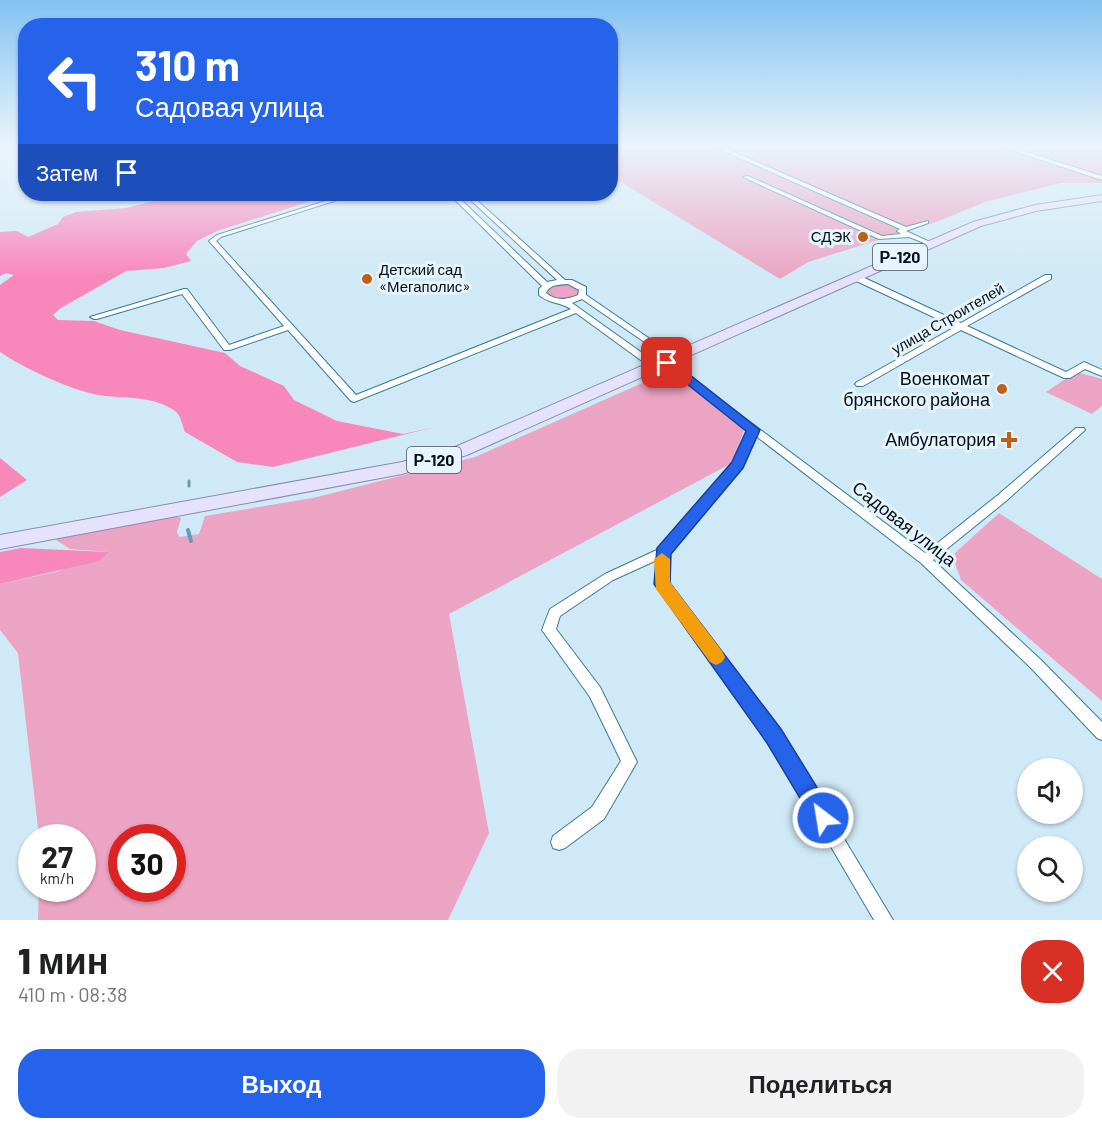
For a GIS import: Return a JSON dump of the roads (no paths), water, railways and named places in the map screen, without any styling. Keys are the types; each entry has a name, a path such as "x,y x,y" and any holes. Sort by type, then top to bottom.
{"main road":[{"name":"Р-120","path":"0,542 437,459 493,438 666,363 929,243 998,216 1060,203 1102,198"}],"street":[{"path":"777,191 881,238 908,232 926,222"},
{"path":"816,191 929,243"},
{"path":"331,201 219,236 212,241 354,399 577,310"},
{"path":"459,201 546,285"},
{"path":"475,201 562,281 580,286 584,292 582,296"},
{"path":"855,277 1067,376 1084,365 1102,373"},
{"name":"улица Строителей","path":"860,384 1048,277"},
{"path":"562,281 546,285 542,293 545,297 566,302 666,363"},
{"path":"94,317 184,291 227,348 289,327"},
{"path":"566,302 582,296"},
{"path":"582,296 666,363"},
{"name":"Садовая улица","path":"666,363 925,560 1036,664 1102,734"},
{"path":"559,842 598,813 629,762 596,693 549,630 555,613 609,577 663,552 738,464 753,430"},
{"path":"925,560 1002,498 1080,430"},
{"path":"663,552 662,584 774,736 884,920"}],"waterway":[{"path":"189,481 189,486"},
{"path":"188,530 191,541"}],"place":[{"name":"СДЭК","path":"863,237"},
{"name":"Детский сад «Мегаполис»","path":"367,279"},
{"name":"Военкомат брянского района","path":"1002,389"},
{"name":"Амбулатория","path":"1009,440"}]}
